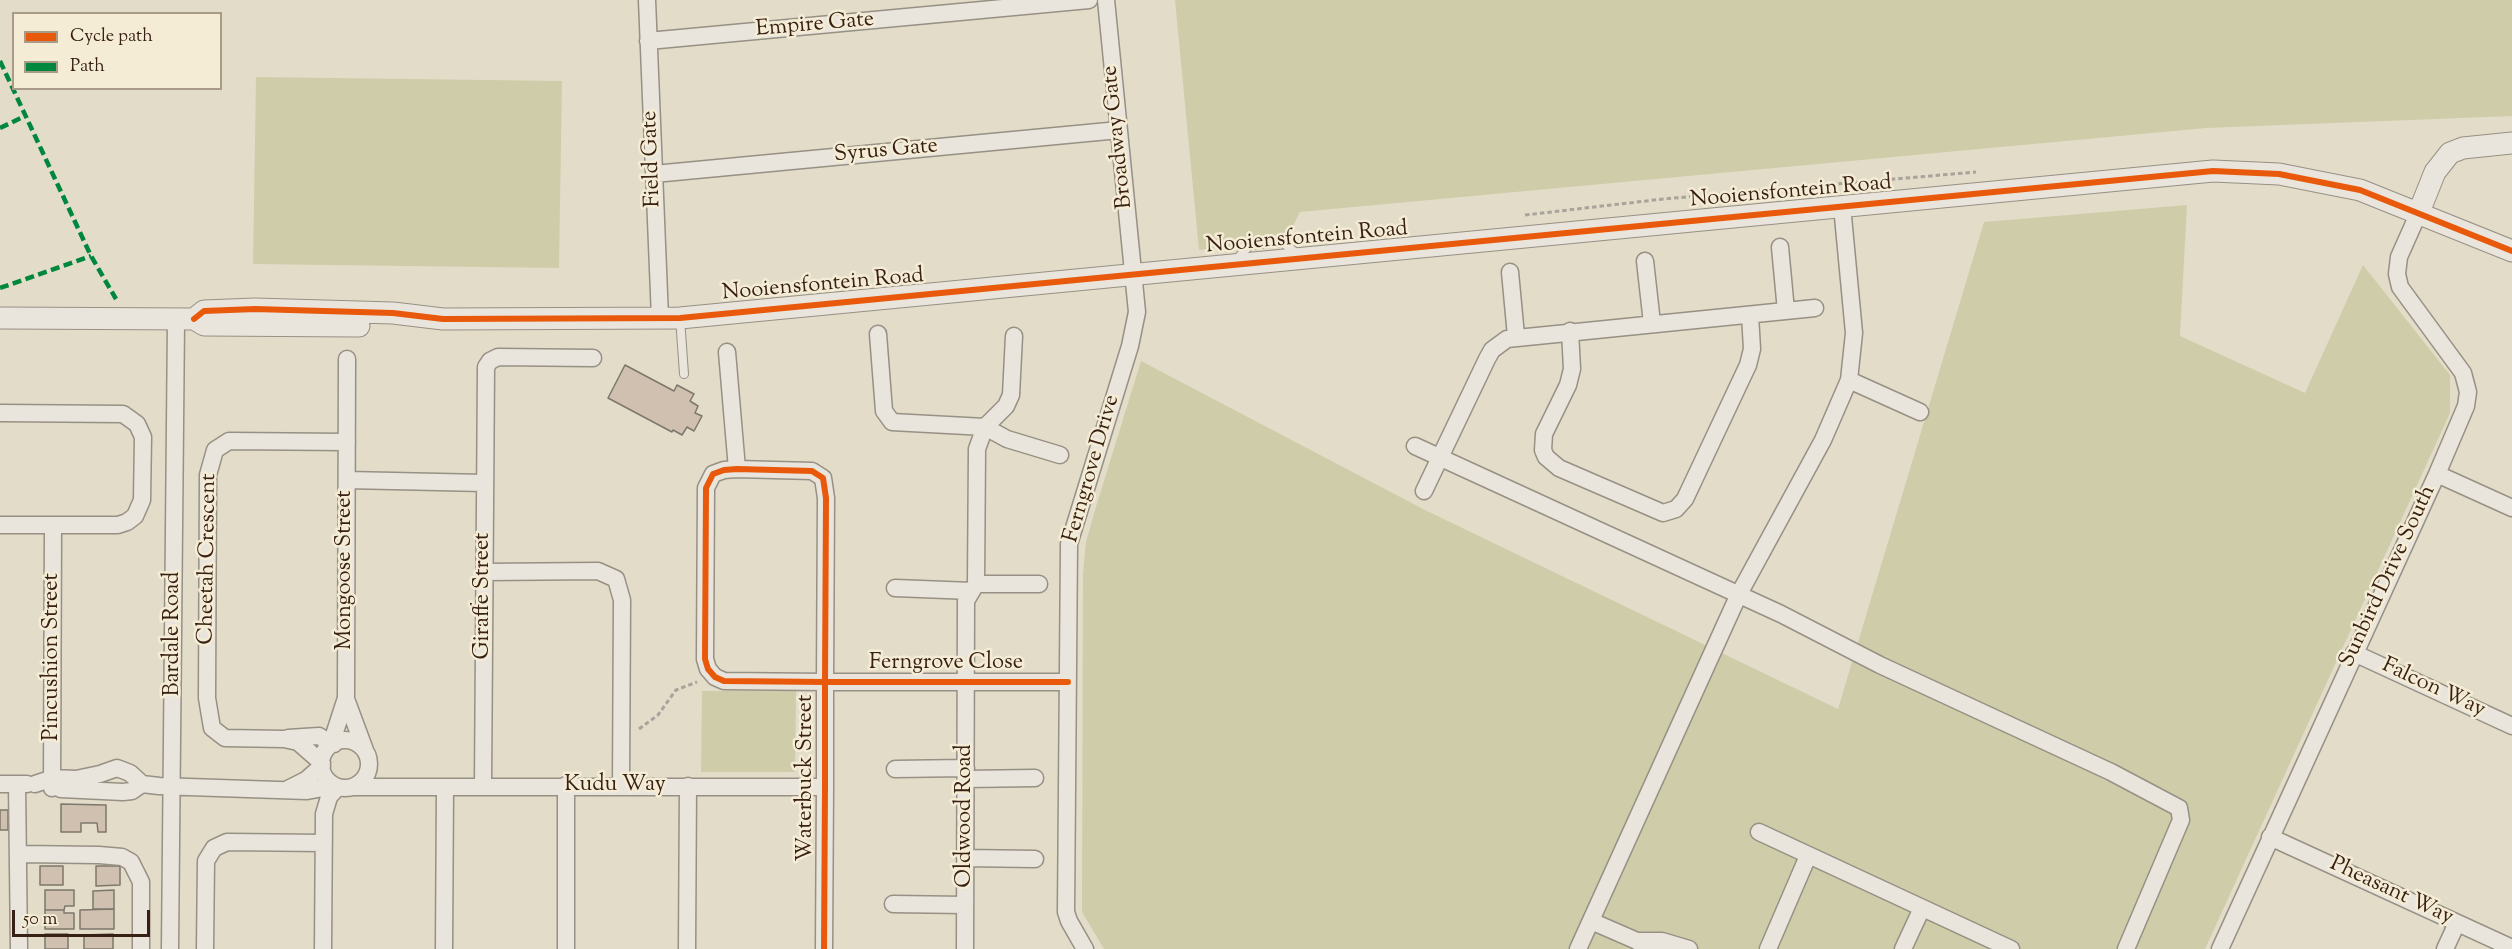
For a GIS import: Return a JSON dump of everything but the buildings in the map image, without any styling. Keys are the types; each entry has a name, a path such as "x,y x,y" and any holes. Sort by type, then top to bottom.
{"street":[{"name":"Field Gate","path":"647,0 654,174 670,318"},
{"name":"Empire Gate","path":"648,41 1089,0"},
{"name":"Broadway Gate","path":"1106,0 1134,274"},
{"name":"Syrus Gate","path":"654,174 1119,130"},
{"path":"2419,212 2435,172 2450,153 2463,148 2512,143"},
{"name":"Nooiensfontein Road","path":"0,318 185,319 204,311 255,309 393,313 443,319 670,318 1842,206 2236,171 2279,174 2360,190 2512,251"},
{"path":"1578,949 1739,594 1823,440 1849,380 1854,333 1842,206"},
{"name":"Sunbird Drive South","path":"2220,949 2463,415 2468,392 2457,364 2414,310 2400,287 2397,274 2399,257 2419,212"},
{"path":"1780,247 1786,311"},
{"path":"1645,261 1652,324"},
{"path":"1510,272 1516,336"},
{"name":"Ferngrove Drive","path":"1085,949 1066,912 1070,538 1132,337 1137,312 1134,274"},
{"path":"1424,491 1492,350 1507,339 1516,336 1815,308"},
{"path":"1570,331 1572,369 1568,385 1544,434 1543,450 1546,457 1554,465 1663,513 1676,509 1685,499 1748,365 1752,349 1750,315"},
{"name":"Bardale Road","path":"170,949 185,319"},
{"path":"878,333 884,411 889,420 896,424 985,427 1007,439 1060,455"},
{"path":"985,427 1006,406 1011,395 1014,336"},
{"path":"711,674 705,658 706,488 713,474 737,469 727,352"},
{"name":"Giraffe Street","path":"483,785 485,370 493,358 593,358"},
{"name":"Mongoose Street","path":"333,744 334,733 346,698 347,359"},
{"path":"1849,380 1920,412"},
{"path":"0,412 114,413 131,418 142,436 142,500 135,516 118,525 0,525"},
{"name":"Oldwood Road","path":"965,949 966,601 974,587 977,449 985,427"},
{"name":"Cheetah Crescent","path":"322,764 302,744 284,739 225,738 216,733 209,719 207,687 210,464 215,450 229,441 347,442"},
{"path":"1415,446 1739,594 1880,665 2111,772 2179,808 2181,820 2126,949"},
{"name":"Waterbuck Street","path":"737,469 812,471 823,478 826,498 824,949"},
{"path":"2437,474 2512,508"},
{"path":"346,480 484,483"},
{"name":"Pincushion Street","path":"52,783 53,526"},
{"path":"484,572 598,571 616,579 622,600 621,786"},
{"path":"895,588 1039,584"},
{"name":"Falcon Way","path":"2354,653 2512,726"},
{"name":"Ferngrove Close","path":"711,674 724,681 1068,682"},
{"name":"Mongoose Street","path":"346,698 368,759"},
{"name":"Cheetah Crescent","path":"284,739 300,735 319,736 333,744"},
{"path":"288,789 306,780 322,764 327,750 333,744 343,741 354,742 368,759 366,776 342,787 328,797 325,810 323,949"},
{"name":"Kudu Way","path":"368,759 386,778 406,785"},
{"path":"322,764 324,776 342,787"},
{"path":"19,949 20,854 8,784 103,782 132,791 142,784 122,768 111,768 103,782"},
{"path":"895,769 1035,778"},
{"name":"Kudu Way","path":"142,784 307,791 342,787 406,785 825,787"},
{"path":"444,949 445,786"},
{"path":"566,786 566,949"},
{"path":"687,949 688,786"},
{"path":"307,791 316,796 325,810"},
{"path":"1759,832 2011,949"},
{"name":"Pheasant Way","path":"2270,837 2512,948"},
{"path":"205,949 206,861 214,848 227,842 324,843"},
{"path":"20,854 105,855 122,857 131,862 141,882 141,949"},
{"path":"1768,949 1808,856"},
{"path":"965,858 1035,859"},
{"path":"893,904 965,905"},
{"path":"1903,949 1922,908"},
{"path":"1591,921 1642,945 1662,941 1689,949"},
{"path":"2445,949 2457,922"}],"lane":[{"path":"670,318 684,374"}],"path":[{"path":"621,735 631,733 652,721 676,690 711,674"}],"shaded area":[{"path":"1175,0 2512,0 2512,116 2206,128 1300,212 1289,234 1243,239 1230,247 1199,250"},
{"path":"256,77 562,81 559,268 253,264"},
{"path":"2187,205 2180,336 2305,393 2363,265 2450,375 2450,413 2205,949 1104,949 1082,912 1083,573 1086,542 1141,361 1425,510 1838,709 1984,222"},
{"path":"702,691 796,691 795,772 701,772"}],"marked path":[{"path":"0,61 12,87"},
{"path":"14,90 91,256 116,299"},
{"path":"0,128 25,116"},
{"path":"0,288 91,256"}],"cycle path":[{"path":"194,319 204,311 255,309 393,313 443,319 680,318 2213,171 2279,174 2360,190 2512,251"},
{"path":"824,949 825,787 825,682 826,498 823,478 812,471 737,469 713,474 706,488 705,659 708,669 715,677 724,681 825,682 1068,682"}]}
